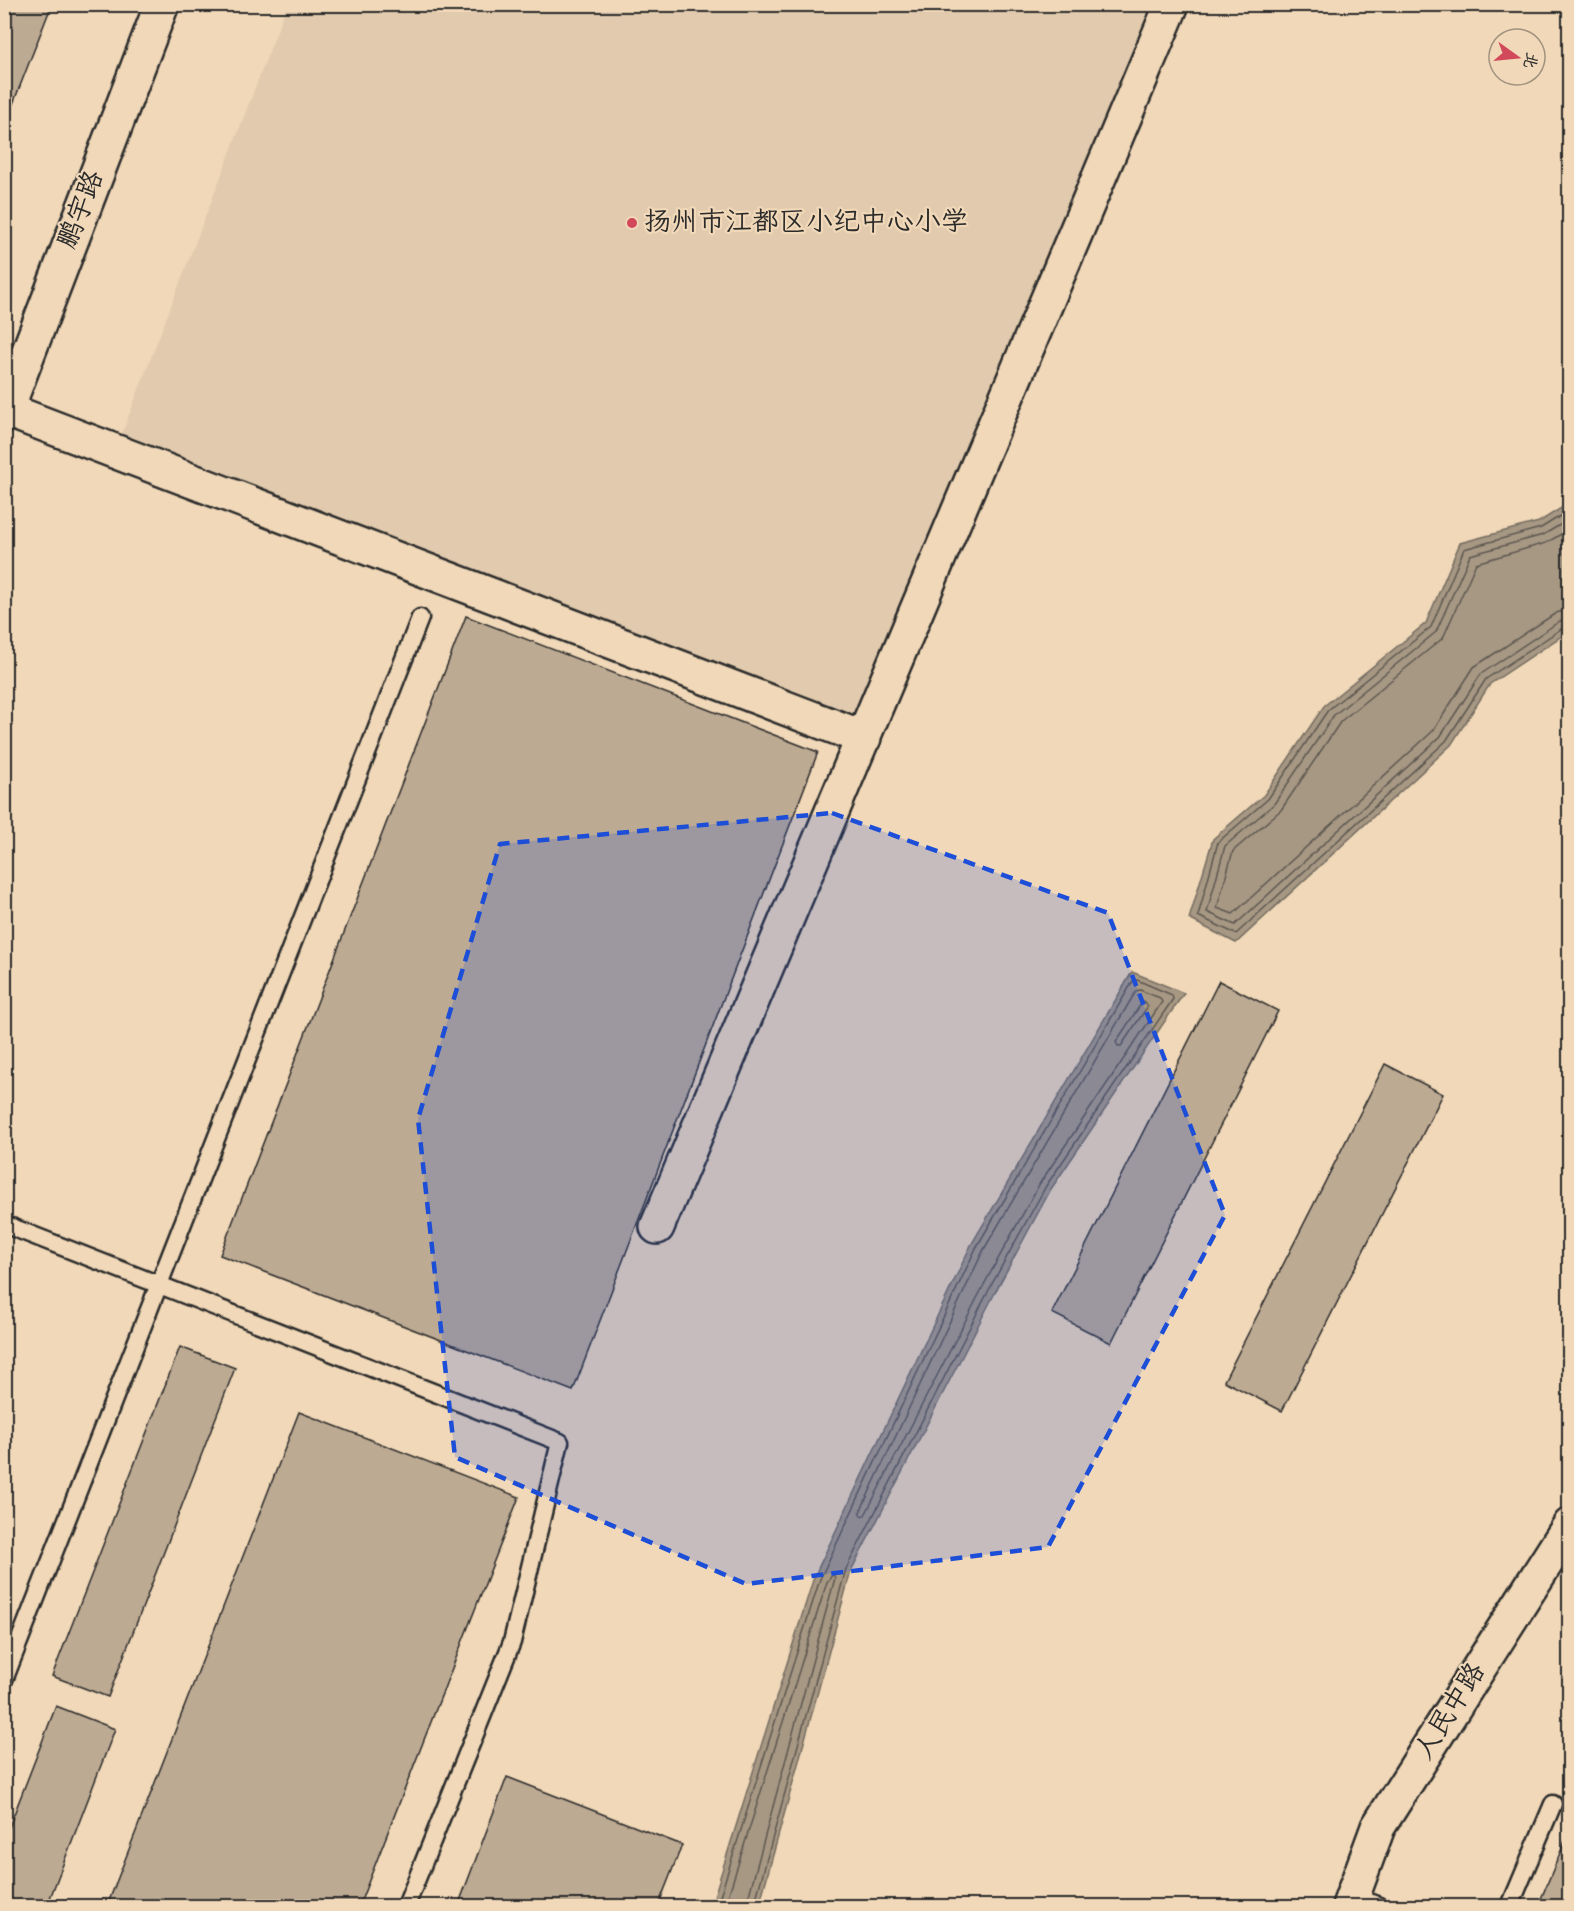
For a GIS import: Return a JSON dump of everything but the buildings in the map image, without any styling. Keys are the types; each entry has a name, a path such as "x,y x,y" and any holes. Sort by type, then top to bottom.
{"street":[{"name":"鹏宇路","path":"6,413 162,4"},
{"path":"657,1227 1172,4"},
{"path":"6,413 864,738"},
{"name":"人民中路","path":"1360,1903 1378,1827 1569,1525"}],"lane":[{"path":"4,1680 420,618"},
{"path":"4,1224 560,1442 512,1642 406,1906"},
{"path":"1510,1906 1553,1804"}],"highlighted area":[{"path":"832,813 1108,913 1225,1215 1048,1547 746,1584 455,1457 418,1119 500,844"}],"shaded area":[{"name":"扬州市江都区小纪中心小学","path":"287,5 1152,5 855,718 119,441"}],"water":[{"path":"1569,503 1569,631 1490,684 1451,745 1236,943 1189,919 1213,839 1264,795 1324,706 1426,623 1460,543 1539,522"},
{"path":"1132,972 1184,993 1051,1189 851,1571 759,1906 711,1906 814,1577 971,1245"}],"place":[{"name":"扬州市江都区小纪中心小学","path":"632,223"}]}
